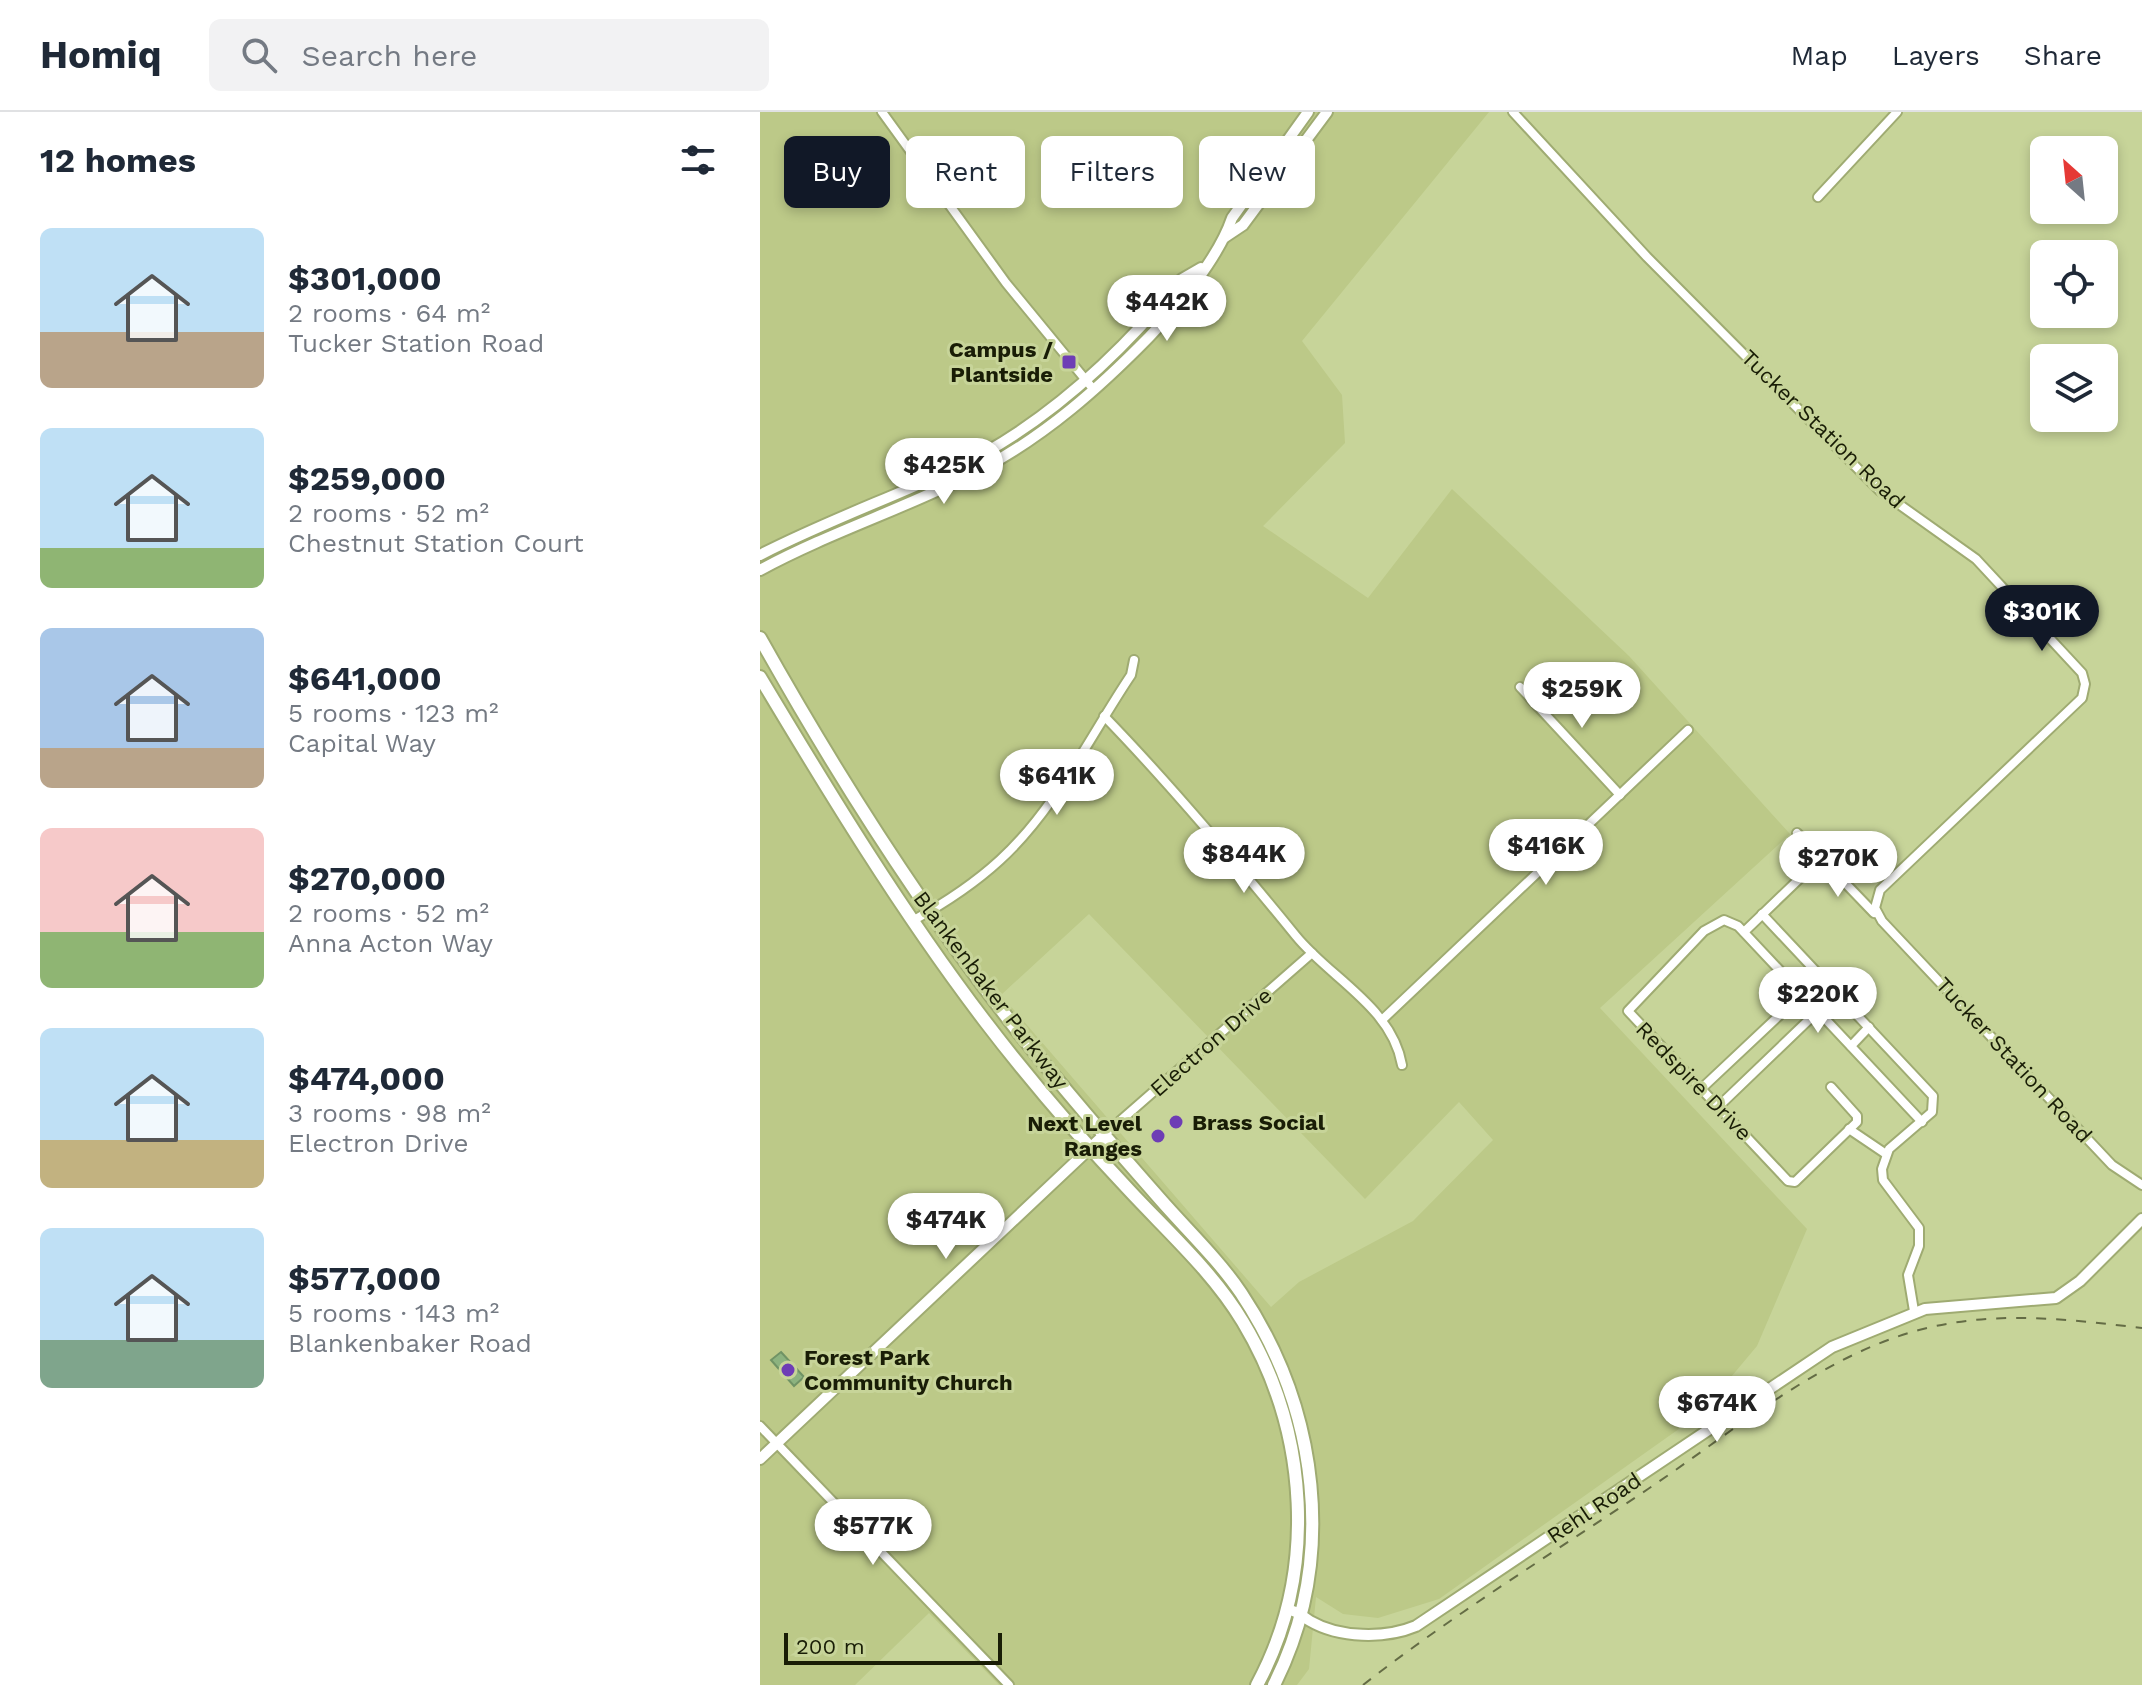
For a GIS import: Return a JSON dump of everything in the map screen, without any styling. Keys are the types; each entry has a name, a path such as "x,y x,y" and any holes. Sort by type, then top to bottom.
{"main road":[{"name":"Blankenbaker Parkway","path":"760,638 871,824 930,911 1012,1023 1104,1135 1238,1289 1275,1351 1294,1398 1310,1472 1313,1540 1301,1614 1274,1685"},
{"name":"Blankenbaker Parkway","path":"760,677 834,801 984,1020 1090,1149 1215,1283 1244,1323 1257,1348 1284,1417 1296,1479 1299,1542 1287,1609 1270,1661 1257,1685"}],"street":[{"path":"1291,136 1308,112"},
{"path":"1309,136 1327,112"},
{"name":"Tucker Station Road","path":"1513,112 1641,250 1871,482 1896,504 1964,548 2082,673 2085,684 2082,698 1880,890 1874,902 1879,918 2112,1165 2142,1185"},
{"path":"1818,197 1897,112"},
{"path":"886,113 1006,283 1094,390"},
{"path":"760,570 817,539 954,482 1025,444 1094,390 1174,310 1192,289 1202,267 1225,237 1239,208"},
{"path":"1225,237 1243,225 1255,208"},
{"path":"760,555 823,522 978,455 1041,415 1085,380 1182,279 1202,267"},
{"path":"887,496 892,509"},
{"path":"914,920 997,863 1019,839 1050,799 1131,675 1134,660"},
{"path":"1520,687 1620,795"},
{"path":"1104,716 1181,796 1312,953 1382,1020 1395,1042 1402,1065"},
{"path":"1382,1020 1688,730"},
{"path":"1797,833 1879,918"},
{"path":"1821,858 1744,932 1922,1122"},
{"path":"1762,914 1933,1096 1932,1112 1886,1154 1883,1180 1919,1228 1919,1246 1908,1275 1914,1311"},
{"name":"Redspire Drive","path":"1744,932 1724,920 1715,923 1628,1011 1788,1181 1795,1182 1849,1129"},
{"name":"Electron Drive","path":"760,1459 1104,1135 1312,953"},
{"path":"1701,1089 1802,994"},
{"path":"1719,1106 1818,1011"},
{"path":"1851,1046 1869,1027"},
{"path":"1831,1087 1857,1116 1849,1129 1886,1154"},
{"name":"Rehl Road","path":"1287,1609 1311,1622 1366,1635 1393,1634 1416,1626 1805,1363 1914,1311 2056,1298 2080,1281 2142,1219"},
{"path":"760,1426 1009,1685"}],"shaded area":[{"path":"760,112 1489,112 1302,341 1342,395 1345,443 1263,526 1368,598 1452,489 1629,656 1790,834 1600,1008 1807,1229 1757,1346 1700,1414 1439,1599 1378,1618 1343,1614 1316,1597 1309,1669 1297,1685 999,1685 929,1613 855,1685 760,1685","holes":["1089,914 1365,1199 1459,1102 1493,1140 1413,1221 1299,1282 1271,1307 1001,995"]}],"building":[{"name":"Forest Park Community Church","path":"781,1352 804,1377 794,1386 771,1360"}],"railway":[{"path":"1363,1685 1468,1609 1778,1398 1846,1358 1919,1330 1975,1320 2058,1319 2142,1328"}],"place":[{"name":"Campus / Plantside","path":"1069,362"},
{"name":"Brass Social","path":"1176,1122"},
{"name":"Next Level Ranges","path":"1158,1136"},
{"name":"Forest Park Community Church","path":"788,1370"}]}
